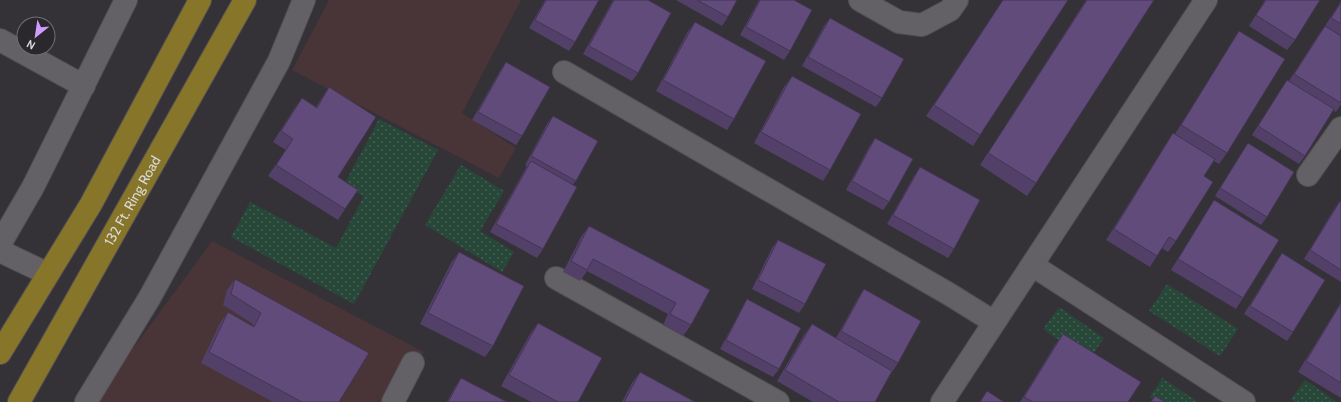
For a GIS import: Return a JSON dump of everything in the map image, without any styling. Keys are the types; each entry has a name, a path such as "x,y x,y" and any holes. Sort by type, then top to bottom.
{"main road":[{"path":"0,353 91,204 200,0"},
{"name":"132 Ft. Ring Road","path":"19,402 245,0"}],"street":[{"path":"0,244 33,187 126,0"},
{"path":"86,402 150,297 279,61 304,0"},
{"path":"860,0 899,22 922,25 950,10 957,0"},
{"path":"942,402 1203,1"},
{"path":"0,40 84,86"},
{"path":"564,72 949,294 994,322"},
{"path":"1308,175 1341,128"},
{"path":"0,251 48,274"},
{"path":"1032,265 1244,402"},
{"path":"556,278 778,402"},
{"path":"393,402 413,363"}],"shaded area":[{"path":"329,0 521,0 462,113 516,148 499,178 292,70"},
{"path":"212,241 424,352 394,402 94,402"}],"green space":[{"path":"379,119 438,150 354,304 231,237 250,202 336,248 364,196 344,185"},
{"path":"461,165 504,191 480,231 514,252 502,272 425,225"},
{"path":"1167,284 1238,329 1220,356 1149,311"},
{"path":"1059,307 1104,338 1088,361 1043,329"},
{"path":"1162,378 1198,402 1157,402 1150,397"},
{"path":"1305,380 1337,402 1295,402 1291,399"}],"building":[{"path":"546,0 599,0 575,42 535,20"},
{"path":"614,0 648,0 671,13 638,73 589,46"},
{"path":"697,0 737,0 728,17"},
{"path":"760,0 794,0 812,10 790,51 746,27"},
{"path":"1003,0 1068,0 980,135 934,105"},
{"path":"1087,0 1154,0 1036,183 988,153"},
{"path":"1266,0 1320,0 1295,40 1256,15"},
{"path":"1341,2 1341,24 1331,18"},
{"path":"830,18 904,59 882,98 808,57"},
{"path":"695,22 766,61 734,119 663,80"},
{"path":"1325,26 1341,36 1341,103 1294,74"},
{"path":"1239,31 1285,59 1227,153 1181,125"},
{"path":"506,62 550,87 522,136 478,112"},
{"path":"792,76 861,114 830,170 761,132"},
{"path":"1287,80 1334,109 1305,156 1258,126"},
{"path":"329,87 376,117 338,177 358,190 345,209 276,165 293,139 281,131 302,98 317,108"},
{"path":"553,116 598,141 576,181 531,156"},
{"path":"1173,133 1215,159 1204,176 1213,182 1176,241 1169,237 1157,256 1114,229"},
{"path":"875,138 913,159 889,202 852,181"},
{"path":"1248,143 1294,172 1267,217 1220,188"},
{"path":"531,161 577,187 543,249 496,224"},
{"path":"920,167 980,200 954,249 893,215"},
{"path":"1214,200 1279,240 1243,298 1178,259"},
{"path":"1340,201 1341,202 1341,270 1310,250"},
{"path":"589,226 710,290 691,325 670,314 676,303 593,259 587,270 571,261"},
{"path":"778,240 826,264 805,304 758,280"},
{"path":"459,252 524,286 493,346 428,313"},
{"path":"1282,253 1325,280 1293,332 1250,306"},
{"path":"235,279 369,353 339,402 302,402 209,352 228,312 254,327 261,313 231,294"},
{"path":"864,289 921,321 898,363 841,331"},
{"path":"747,299 801,328 779,369 726,340"},
{"path":"1341,303 1341,383 1306,361"},
{"path":"538,323 602,358 578,402 558,402 509,375"},
{"path":"812,324 892,371 875,402 839,402 785,370"},
{"path":"1063,334 1141,382 1128,402 1033,402 1024,397"},
{"path":"640,372 695,402 624,402"},
{"path":"461,378 507,402 448,402"},
{"path":"987,391 1004,402 980,402"},
{"path":"1155,396 1165,402 1151,402"}]}
